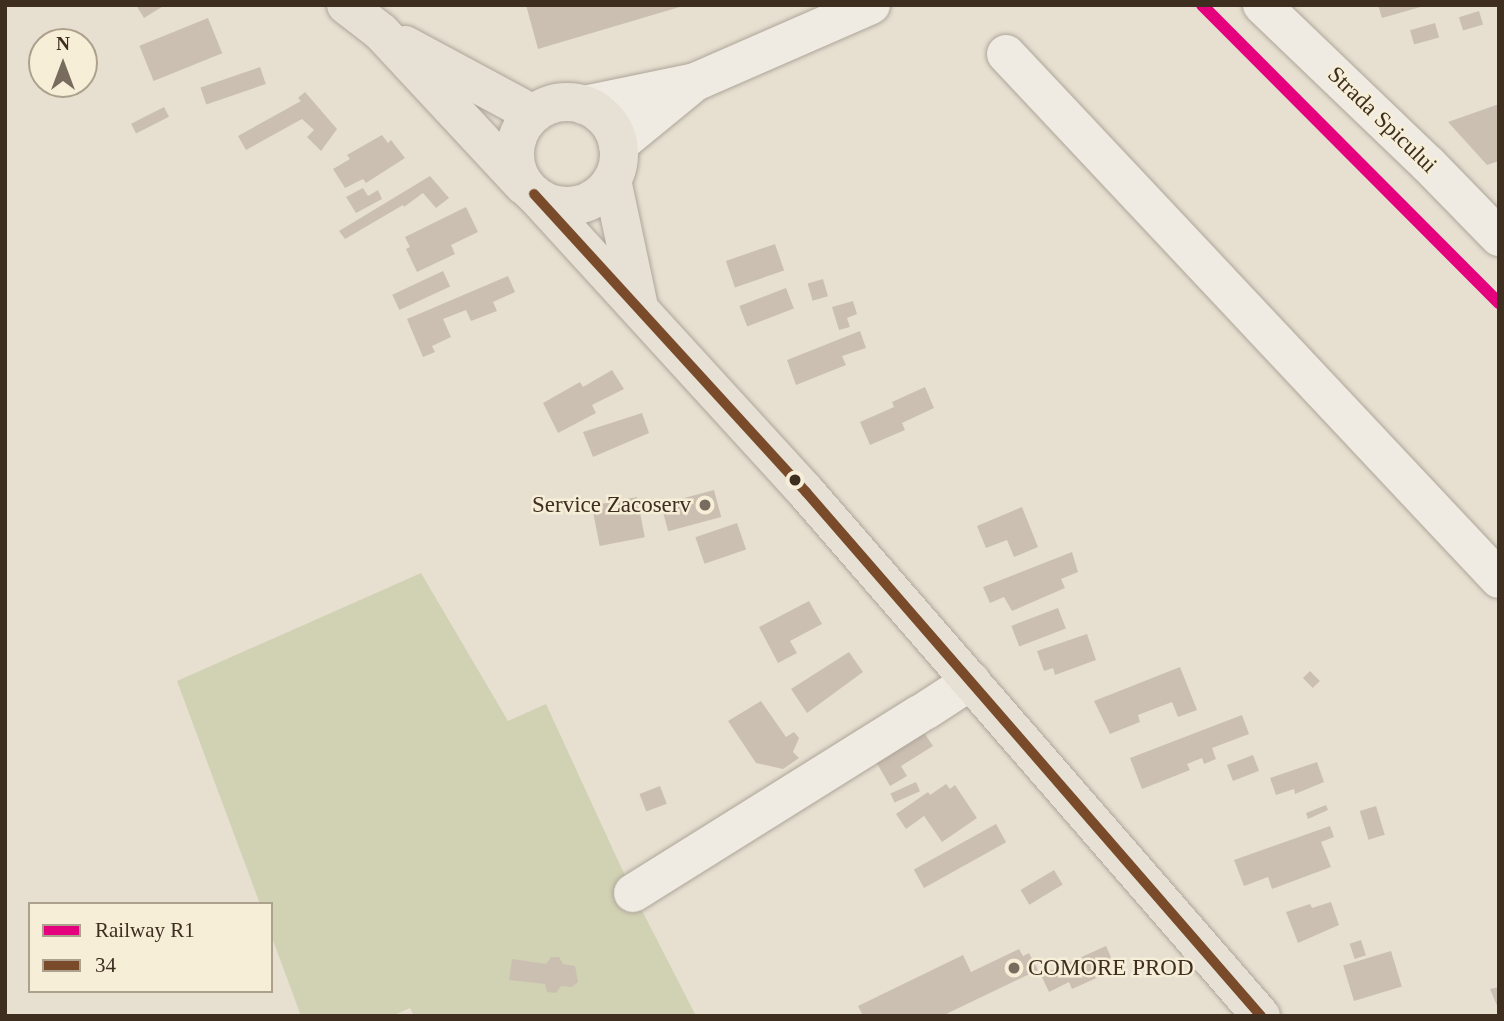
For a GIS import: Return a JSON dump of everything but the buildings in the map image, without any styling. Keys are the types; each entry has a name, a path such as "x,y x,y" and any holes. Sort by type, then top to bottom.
{"main road":[{"path":"346,5 381,32 533,114"},
{"path":"381,32 436,95 530,191 806,492 1261,1016"},
{"path":"615,162 600,194 585,203 567,206 549,204 530,191 515,163 515,145 521,128 533,114 548,105 566,102 584,105 600,114 612,128 639,309"}],"street":[{"path":"584,105 695,82 871,5"},
{"name":"Strada Spicului","path":"1262,5 1428,164 1499,237"},
{"path":"1006,54 1499,579"},
{"path":"615,162 695,82"},
{"path":"633,893 971,681"}],"green space":[{"path":"421,573 508,721 546,704 633,893 696,1016 414,1016 410,1008 392,1016 301,1016 273,940 273,902 259,902 177,681"}],"rail line":[{"name":"R1","path":"1202,5 1499,303"}],"transit line":[{"name":"34","path":"534,194 806,492 1261,1016"}],"place":[{"name":"Service Zacoserv","path":"705,505"},
{"name":"COMORE PROD","path":"1014,968"}]}
